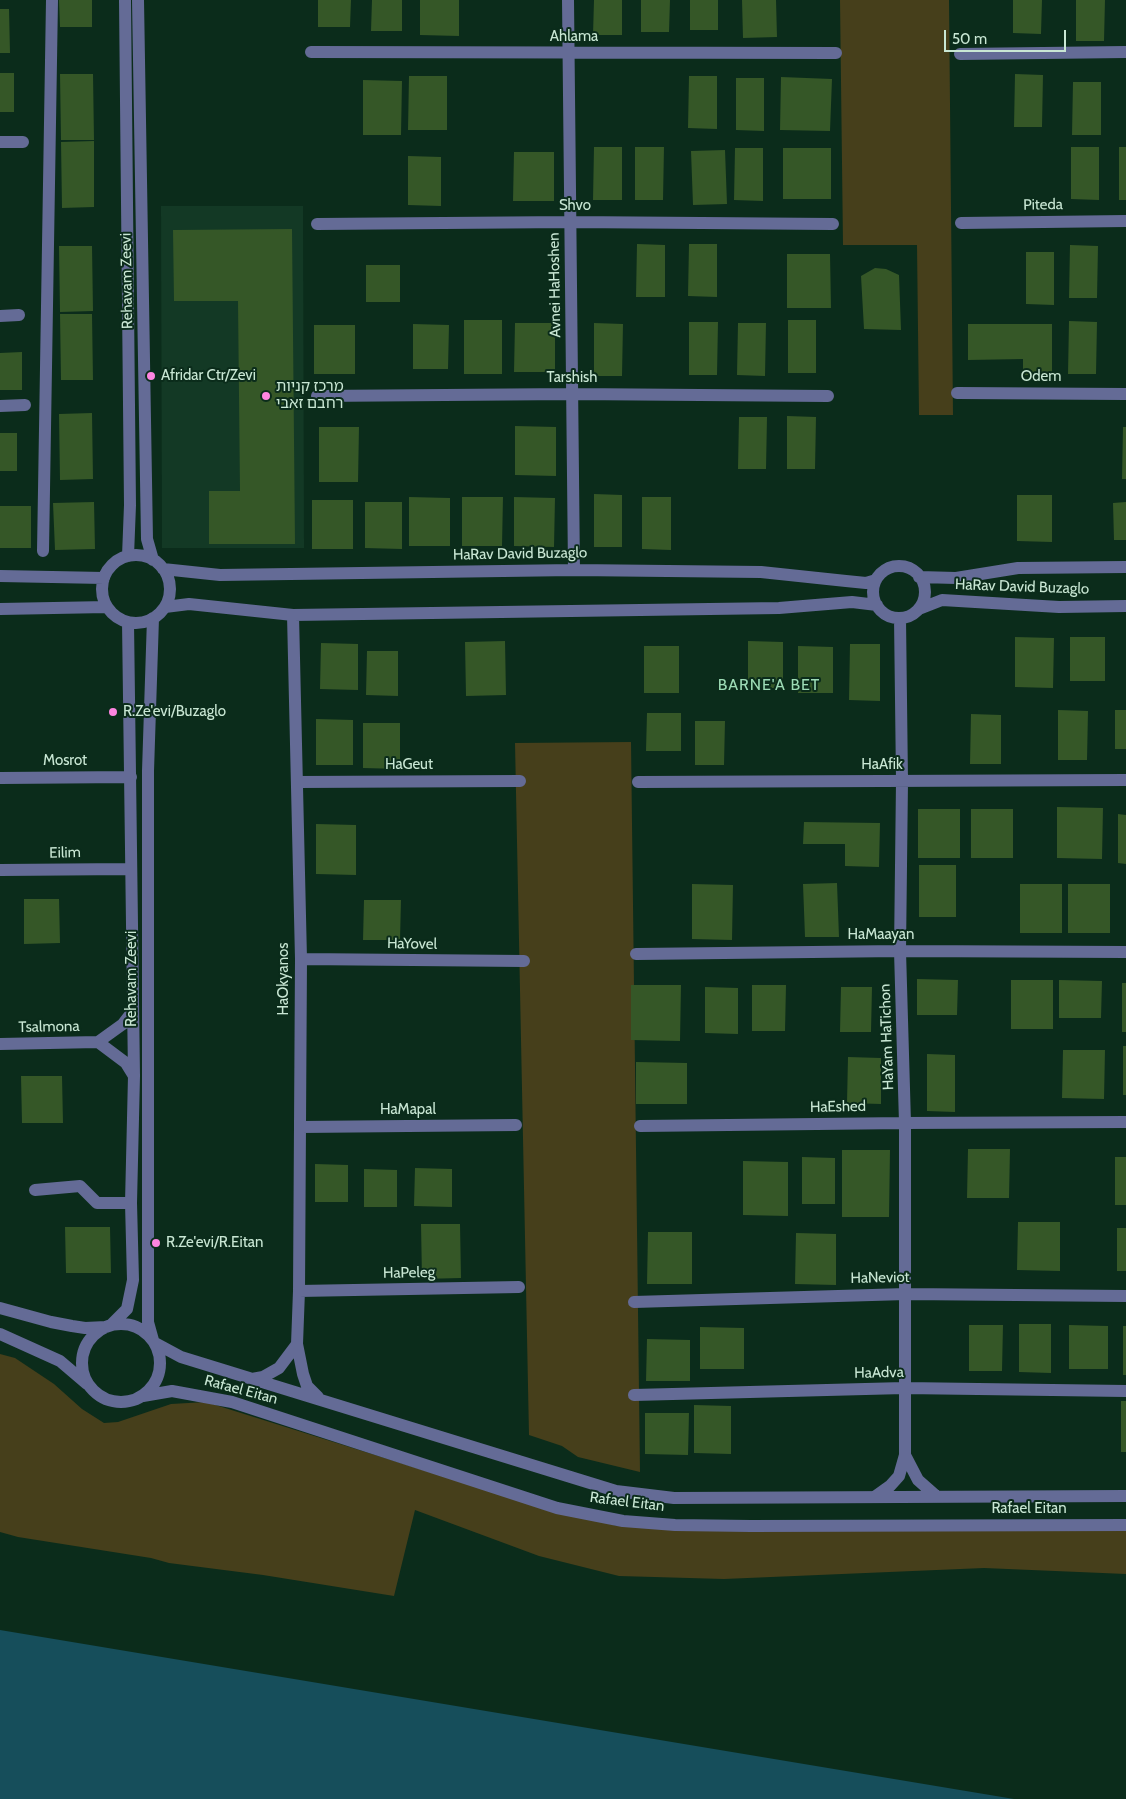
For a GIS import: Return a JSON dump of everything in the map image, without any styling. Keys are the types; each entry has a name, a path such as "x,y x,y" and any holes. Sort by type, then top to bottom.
{"street":[{"path":"43,551 52,0"},
{"name":"Rehavam Zeevi","path":"125,0 130,505 128,556"},
{"name":"Rehavam Zeevi","path":"138,0 147,539 153,560"},
{"name":"Avnei HaHoshen","path":"568,0 574,570"},
{"name":"Ahlama","path":"311,52 569,54 836,53"},
{"path":"960,54 1126,52"},
{"path":"0,142 23,142"},
{"name":"Piteda","path":"961,223 1126,220"},
{"name":"Shvo","path":"317,224 570,222 833,224"},
{"path":"0,316 20,315"},
{"name":"Odem","path":"957,393 1126,394"},
{"name":"Tarshish","path":"317,396 572,394 828,396"},
{"path":"0,406 25,406"},
{"path":"138,555 153,560 163,569 168,578 169,598 165,607 153,618 136,623 128,622 114,614 108,607 102,592 104,578 111,566 128,556 138,555"},
{"path":"896,566 905,567 913,570 919,577 923,584 923,601 913,614 900,618 889,616 876,605 873,597 873,588 881,573 888,568 896,566"},
{"name":"HaRav David Buzaglo","path":"919,577 956,578 1018,568 1126,568"},
{"name":"HaRav David Buzaglo","path":"163,569 220,575 574,570 761,572 866,583 876,580"},
{"path":"0,576 104,578"},
{"name":"HaRav David Buzaglo","path":"919,608 942,600 1059,607 1126,606"},
{"path":"165,607 189,604 293,615 779,608 852,602 876,605"},
{"path":"0,609 108,607"},
{"name":"HaOkyanos","path":"293,615 300,959 300,1290 297,1344 307,1386 319,1398"},
{"name":"Rehavam Zeevi","path":"153,618 148,771 148,1322 154,1342"},
{"name":"HaYam HaTichon","path":"876,1496 890,1486 899,1476 905,1455 905,1123 900,951 902,781 900,618"},
{"name":"Rehavam Zeevi","path":"108,1326 127,1309 133,1280 130,1203 134,1076 128,622"},
{"name":"Mosrot","path":"0,778 131,777"},
{"name":"HaAfik","path":"638,782 1126,780"},
{"name":"HaGeut","path":"297,782 520,781"},
{"name":"Eilim","path":"0,870 130,869"},
{"name":"HaMaayan","path":"636,954 900,951 1126,952"},
{"name":"HaYovel","path":"300,959 524,961"},
{"name":"Tsalmona","path":"0,1044 98,1042 123,1024 133,1011"},
{"name":"Tsalmona","path":"98,1042 126,1063 134,1076"},
{"name":"HaEshed","path":"640,1126 1126,1122"},
{"name":"HaMapal","path":"300,1126 516,1125"},
{"path":"35,1190 80,1186 97,1203 130,1203"},
{"name":"HaPeleg","path":"300,1290 519,1287"},
{"name":"HaNeviot","path":"634,1302 906,1294 1126,1296"},
{"path":"0,1308 51,1322 85,1328 125,1324 138,1327 147,1333 154,1342 159,1354 160,1371 155,1383 143,1396 128,1402 118,1402 103,1397 94,1391 60,1361 0,1334"},
{"path":"94,1391 84,1375 83,1359 89,1341 99,1331 108,1326"},
{"name":"Rafael Eitan","path":"154,1342 181,1356 252,1379 319,1398 616,1491 674,1498 935,1495 1126,1496"},
{"path":"252,1379 263,1377 279,1368 297,1344"},
{"name":"HaAdva","path":"634,1395 904,1388 1126,1391"},
{"name":"Rafael Eitan","path":"143,1396 172,1391 232,1402 557,1508 623,1521 675,1525 752,1526 1126,1525"},
{"name":"HaYam HaTichon","path":"905,1455 918,1480 935,1495"}],"shaded area":[{"path":"840,0 949,0 953,415 919,415 917,245 843,245"},
{"path":"161,206 303,206 304,548 162,548"},
{"path":"631,742 640,1472 578,1457 562,1446 529,1435 515,743"},
{"path":"0,1354 15,1358 54,1384 82,1409 104,1423 118,1422 171,1404 206,1402 509,1497 617,1526 1126,1530 1126,1574 984,1568 724,1579 619,1576 539,1556 415,1510 394,1596 263,1575 169,1563 151,1558 18,1537 0,1532"}],"water":[{"path":"0,1630 1014,1799 0,1799"}],"building":[{"path":"59,0 92,0 92,27 60,27"},
{"path":"318,0 351,0 350,27 318,27"},
{"path":"372,0 402,0 402,31 371,31"},
{"path":"420,0 459,0 459,36 420,35"},
{"path":"594,0 622,0 622,35 593,35"},
{"path":"641,0 670,0 669,32 641,32"},
{"path":"690,0 718,0 718,30 690,30"},
{"path":"742,0 776,0 777,37 743,38"},
{"path":"1013,0 1042,0 1041,34 1013,33"},
{"path":"1076,0 1105,0 1104,41 1076,41"},
{"path":"0,9 9,9 10,53 0,53"},
{"path":"0,73 14,73 14,112 0,112"},
{"path":"60,74 93,74 94,140 61,140"},
{"path":"1015,74 1043,75 1042,127 1014,127"},
{"path":"409,76 447,76 447,130 408,130"},
{"path":"689,76 717,76 717,129 688,128"},
{"path":"781,77 832,79 830,131 780,130"},
{"path":"736,78 764,78 764,131 736,130"},
{"path":"363,80 402,81 401,135 363,135"},
{"path":"1073,82 1101,82 1101,135 1072,135"},
{"path":"94,141 94,207 62,208 61,142"},
{"path":"594,147 622,147 622,200 593,200"},
{"path":"635,147 664,147 663,200 635,200"},
{"path":"1071,147 1099,147 1099,200 1071,199"},
{"path":"1119,147 1126,147 1126,200 1119,200"},
{"path":"735,148 763,148 763,201 734,200"},
{"path":"783,148 831,148 831,199 783,199"},
{"path":"725,150 727,204 693,205 691,151"},
{"path":"514,152 554,152 554,201 513,201"},
{"path":"408,156 441,157 441,206 408,205"},
{"name":"מרכז קניות רחבם זאבי","path":"292,229 295,544 209,544 209,491 240,491 238,301 174,301 173,230"},
{"path":"637,244 665,245 665,297 636,297"},
{"path":"689,244 717,244 717,297 688,296"},
{"path":"1070,245 1098,246 1097,298 1069,298"},
{"path":"59,246 92,246 93,311 60,312"},
{"path":"1026,252 1054,252 1054,305 1026,304"},
{"path":"787,254 830,254 831,308 787,308"},
{"path":"366,265 400,265 400,302 366,302"},
{"path":"875,268 886,269 899,275 901,330 864,329 861,276"},
{"path":"60,314 92,314 93,380 61,380"},
{"path":"464,320 502,320 502,374 464,374"},
{"path":"788,320 816,320 816,373 788,373"},
{"path":"1069,321 1097,322 1096,374 1068,374"},
{"path":"689,322 718,322 717,375 689,375"},
{"path":"515,323 555,323 555,372 514,372"},
{"path":"594,323 623,324 622,376 594,376"},
{"path":"738,323 766,323 765,376 737,375"},
{"path":"413,324 449,325 448,369 413,369"},
{"path":"968,324 1052,324 1052,375 1023,375 1023,359 968,360"},
{"path":"314,325 355,325 355,374 314,374"},
{"path":"22,352 22,390 0,390 0,353"},
{"path":"92,413 93,479 60,480 59,414"},
{"path":"787,416 816,417 815,469 787,469"},
{"path":"739,417 767,417 766,469 738,469"},
{"path":"515,426 556,427 556,476 515,475"},
{"path":"319,427 359,427 358,482 319,482"},
{"path":"1123,427 1126,427 1126,479 1122,479"},
{"path":"0,433 17,433 17,471 0,471"},
{"path":"594,494 622,495 622,547 594,547"},
{"path":"1017,495 1052,495 1052,542 1017,541"},
{"path":"409,497 450,498 450,546 409,546"},
{"path":"462,497 503,497 502,546 462,546"},
{"path":"514,497 555,498 554,547 514,546"},
{"path":"642,497 671,497 671,550 642,549"},
{"path":"312,500 353,500 353,549 312,549"},
{"path":"94,502 95,549 55,550 53,503"},
{"path":"365,502 402,502 402,549 365,548"},
{"path":"1126,502 1126,540 1114,540 1113,503"},
{"path":"0,506 31,506 31,548 0,548"},
{"path":"1015,637 1054,638 1053,688 1015,687"},
{"path":"1070,637 1105,637 1105,681 1070,681"},
{"path":"505,641 506,695 466,696 465,642"},
{"path":"748,641 783,642 783,688 748,688"},
{"path":"321,643 358,644 358,690 320,689"},
{"path":"850,644 880,644 880,701 849,700"},
{"path":"644,646 679,646 679,693 644,693"},
{"path":"798,646 833,647 833,693 798,693"},
{"path":"367,651 398,651 398,696 366,695"},
{"path":"1058,710 1088,711 1087,760 1058,760"},
{"path":"1115,710 1126,710 1126,749 1115,749"},
{"path":"647,713 681,713 681,751 646,751"},
{"path":"971,714 1001,715 1001,764 970,764"},
{"path":"316,719 353,720 353,765 316,765"},
{"path":"695,721 725,721 724,765 695,765"},
{"path":"363,723 400,723 400,769 363,768"},
{"path":"1057,807 1103,808 1102,859 1057,858"},
{"path":"918,809 960,809 960,858 918,858"},
{"path":"971,809 1013,809 1013,858 971,858"},
{"path":"1118,814 1126,815 1126,864 1118,863"},
{"path":"804,822 880,823 879,867 845,866 845,844 803,844"},
{"path":"316,824 356,825 356,875 316,874"},
{"path":"919,865 956,865 956,917 919,917"},
{"path":"837,883 839,937 805,937 803,884"},
{"path":"692,884 733,885 732,940 692,939"},
{"path":"1020,884 1062,884 1062,933 1020,933"},
{"path":"1068,884 1110,884 1110,933 1068,933"},
{"path":"24,899 59,899 60,943 24,944"},
{"path":"364,900 401,900 400,940 363,940"},
{"path":"917,979 958,980 957,1015 917,1015"},
{"path":"1011,980 1053,980 1053,1029 1011,1029"},
{"path":"1059,980 1102,981 1101,1018 1059,1018"},
{"path":"1122,983 1126,983 1126,1032 1122,1032"},
{"path":"631,985 681,985 680,1041 631,1040"},
{"path":"752,985 786,985 785,1031 752,1031"},
{"path":"705,987 738,988 738,1034 705,1033"},
{"path":"841,987 872,987 871,1032 840,1032"},
{"path":"1123,1046 1126,1046 1126,1095 1123,1095"},
{"path":"1063,1050 1105,1050 1104,1099 1062,1098"},
{"path":"927,1054 955,1055 955,1112 927,1111"},
{"path":"848,1057 881,1058 881,1104 847,1103"},
{"path":"636,1062 687,1063 687,1104 636,1104"},
{"path":"21,1076 62,1076 63,1123 22,1123"},
{"path":"968,1149 1010,1149 1009,1198 967,1198"},
{"path":"842,1150 890,1150 889,1217 842,1217"},
{"path":"802,1157 835,1158 835,1204 802,1204"},
{"path":"1115,1157 1126,1157 1126,1205 1115,1205"},
{"path":"743,1161 788,1162 788,1216 743,1215"},
{"path":"315,1164 348,1165 348,1202 315,1202"},
{"path":"415,1168 452,1169 452,1207 414,1206"},
{"path":"364,1169 397,1170 397,1207 364,1207"},
{"path":"1018,1222 1060,1222 1060,1271 1017,1270"},
{"path":"421,1224 460,1224 461,1278 422,1279"},
{"path":"65,1227 110,1227 111,1273 66,1273"},
{"path":"1117,1228 1126,1228 1126,1271 1117,1271"},
{"path":"648,1232 692,1232 692,1284 647,1284"},
{"path":"796,1233 836,1234 836,1285 795,1284"},
{"path":"1019,1324 1051,1324 1051,1373 1019,1372"},
{"path":"969,1325 1003,1325 1002,1371 969,1371"},
{"path":"1069,1325 1108,1326 1108,1369 1069,1369"},
{"path":"1123,1326 1126,1326 1126,1375 1123,1375"},
{"path":"700,1327 744,1328 744,1369 700,1369"},
{"path":"647,1339 690,1340 690,1381 646,1381"},
{"path":"1121,1401 1126,1401 1126,1452 1121,1452"},
{"path":"694,1405 731,1406 731,1454 694,1453"},
{"path":"645,1413 689,1413 688,1455 645,1454"}],"place":[{"name":"Afridar Ctr/Zevi","path":"151,376"},
{"name":"מרכז קניות רחבם זאבי","path":"266,396"},
{"name":"R.Ze'evi/Buzaglo","path":"113,712"},
{"name":"R.Ze'evi/R.Eitan","path":"156,1243"}],"district":[{"name":"BARNE'A BET","path":"769,685"}]}
